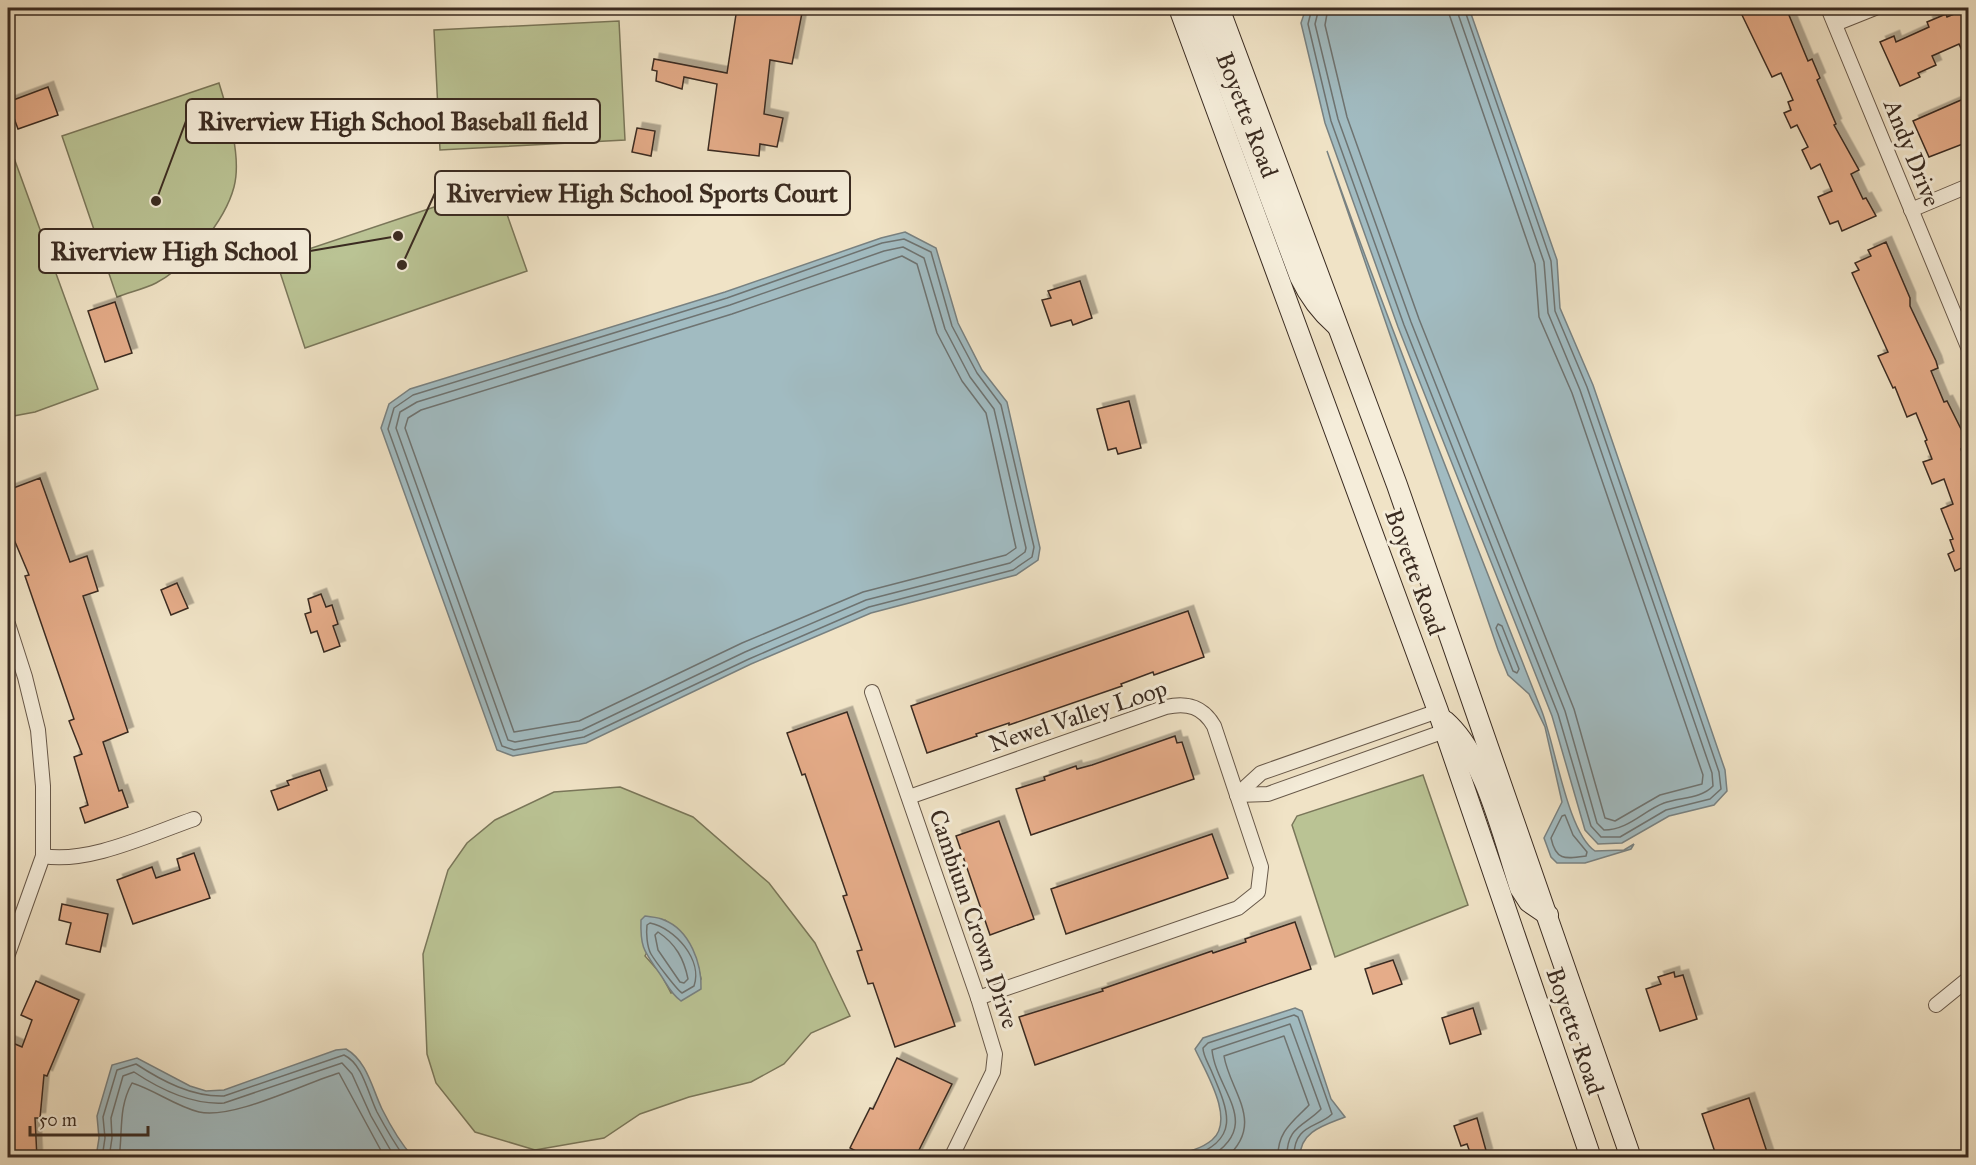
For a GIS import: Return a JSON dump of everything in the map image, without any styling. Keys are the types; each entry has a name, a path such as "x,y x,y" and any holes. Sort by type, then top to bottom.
{"main road":[{"name":"Boyette Road","path":"1220,8 1341,328 1631,1158"},
{"name":"Boyette Road","path":"1180,9 1441,720 1591,1158"},
{"path":"1180,9 1195,12 1204,23 1300,277 1308,294 1324,315 1341,328"},
{"path":"1441,720 1464,741 1475,762 1524,895 1548,915"}],"street":[{"name":"Andy Drive","path":"1828,8 1968,347"},
{"path":"1835,24 1875,8"},
{"path":"1911,210 1968,186"},
{"path":"8,624 25,676 38,730 44,786 43,856 8,954"},
{"name":"Cambium Crown Drive","path":"872,692 993,1043 995,1063 951,1158"},
{"name":"Newel Valley Loop","path":"909,797 1178,704 1201,710 1209,717 1237,795 1261,867 1262,879 1258,892 1250,901 1238,908 978,998"},
{"path":"1237,795 1268,794 1441,720"},
{"path":"1237,795 1261,773 1441,720"},
{"path":"43,856 55,858 86,856 194,819"},
{"path":"1936,1005 1968,979"}],"green space":[{"path":"619,21 625,140 440,150 434,30"},
{"path":"219,83 235,149 236,175 229,200 214,228 180,266 156,283 117,297 62,136"},
{"path":"8,154 14,158 98,389 35,412 8,417"},
{"path":"497,186 527,271 305,348 276,260"},
{"path":"1423,775 1468,905 1335,957 1292,825 1297,816"},
{"path":"620,787 693,817 769,883 815,943 850,1016 811,1033 784,1064 751,1082 689,1097 640,1114 604,1138 535,1150 475,1132 436,1083 427,1054 423,954 448,870 467,843 495,820 554,792","holes":["665,920 689,945 701,979 671,993 661,974 645,956"]}],"water":[{"path":"1306,8 1469,8 1557,260 1560,308 1593,385 1725,770 1727,791 1714,805 1669,816 1622,843 1598,844 1585,830 1552,716 1398,327 1325,123 1301,23"},
{"path":"1327,151 1405,361 1541,709 1569,807 1577,826 1585,841 1595,851 1624,850 1634,844 1631,849 1585,863 1557,863 1551,857 1544,838 1562,802 1545,727 1529,694 1508,675 1498,650"},
{"path":"905,232 936,248 958,323 982,370 1007,402 1040,548 1038,560 1016,575 871,613 751,664 586,743 513,756 497,750 381,428 389,404 410,389 725,292 881,238"},
{"path":"645,916 660,918 673,925 681,931 693,949 701,979 701,989 681,1001 674,995 644,950 641,920"},
{"path":"1295,1008 1302,1011 1331,1099 1345,1117 1322,1126 1309,1135 1301,1148 1300,1157 1168,1157 1202,1146 1212,1140 1219,1131 1220,1108 1211,1082 1195,1049 1203,1038"},
{"path":"346,1049 359,1060 364,1068 382,1109 413,1157 96,1157 99,1138 97,1116 112,1065 137,1058 190,1086 206,1091 224,1090 336,1050"}],"building":[{"path":"737,8 803,8 792,64 770,60 764,114 783,118 777,147 760,144 759,156 708,150 717,84 684,77 682,89 656,81 657,71 652,70 654,59 727,73"},
{"path":"1753,8 1786,8 1808,61 1812,59 1820,78 1817,80 1836,124 1834,125 1859,170 1851,174 1863,199 1866,198 1876,216 1842,231 1838,221 1830,224 1818,197 1832,191 1820,164 1811,169 1802,150 1808,147 1797,125 1791,128 1784,113 1791,110 1788,102 1793,100 1781,73 1772,77 1741,13"},
{"path":"1968,11 1968,64 1959,44 1932,56 1936,65 1918,73 1920,77 1900,86 1880,42 1894,36 1896,42 1929,27 1927,22 1946,14 1947,17 1959,12 1961,15"},
{"path":"48,87 58,115 18,129 8,102"},
{"path":"1968,97 1968,142 1929,157 1913,121"},
{"path":"637,128 655,131 651,156 632,152"},
{"path":"1886,242 1910,298 1910,306 1936,361 1938,368 1931,371 1944,402 1947,401 1966,439 1967,447 1961,449 1968,471 1968,565 1955,571 1948,554 1954,551 1950,540 1953,539 1941,509 1953,504 1944,479 1932,484 1923,462 1932,459 1925,441 1927,440 1916,413 1907,417 1895,387 1893,388 1878,356 1888,352 1852,273 1859,270 1855,263 1871,256 1868,250"},
{"path":"1080,281 1092,318 1073,325 1071,320 1051,326 1042,300 1051,298 1048,291"},
{"path":"115,302 132,353 105,362 88,311"},
{"path":"1129,401 1141,448 1118,454 1116,448 1108,450 1097,409"},
{"path":"40,478 70,562 87,556 98,591 83,596 128,732 103,742 119,791 122,790 128,807 85,823 80,808 88,805 74,757 82,754 69,721 74,719 25,576 29,575 10,530 8,531 8,490"},
{"path":"177,583 188,608 171,615 161,590"},
{"path":"321,594 326,607 332,605 338,624 333,626 340,646 324,652 317,631 311,633 305,614 311,612 308,599"},
{"path":"1188,611 1204,657 1154,675 1153,672 1121,684 1122,686 976,734 977,736 927,753 911,706"},
{"path":"847,712 955,1026 895,1047 873,983 868,984 857,951 862,950 843,896 847,895 805,774 802,775 787,733"},
{"path":"1175,736 1177,743 1182,742 1194,779 1031,835 1016,789 1045,780 1044,777 1076,766 1077,769 1092,765"},
{"path":"320,770 327,790 278,810 271,791 289,785 287,781"},
{"path":"999,821 1034,919 990,935 956,836"},
{"path":"1212,834 1228,878 1066,934 1051,889"},
{"path":"194,853 210,898 133,924 117,880 152,867 156,878 180,870 177,859"},
{"path":"62,904 108,914 100,952 66,944 71,923 59,920"},
{"path":"1295,922 1311,969 1035,1065 1019,1017 1103,991 1102,989 1212,951 1213,953 1246,942 1245,939"},
{"path":"1393,960 1402,984 1373,994 1365,969"},
{"path":"1674,972 1675,977 1683,975 1697,1019 1660,1031 1646,989 1661,984 1658,977"},
{"path":"36,981 79,1000 47,1076 44,1075 40,1118 35,1118 37,1158 8,1158 8,1041 22,1047 32,1020 21,1015"},
{"path":"1473,1008 1481,1034 1450,1044 1442,1018"},
{"path":"897,1058 952,1084 915,1158 869,1158 850,1148 870,1108 873,1109"},
{"path":"1749,1098 1769,1158 1717,1158 1702,1114"},
{"path":"1477,1118 1487,1154 1472,1158 1467,1144 1461,1146 1454,1126"}],"place":[{"name":"Riverview High School Baseball field","path":"156,201"},
{"name":"Riverview High School","path":"398,236"},
{"name":"Riverview High School Sports Court","path":"402,265"}]}
